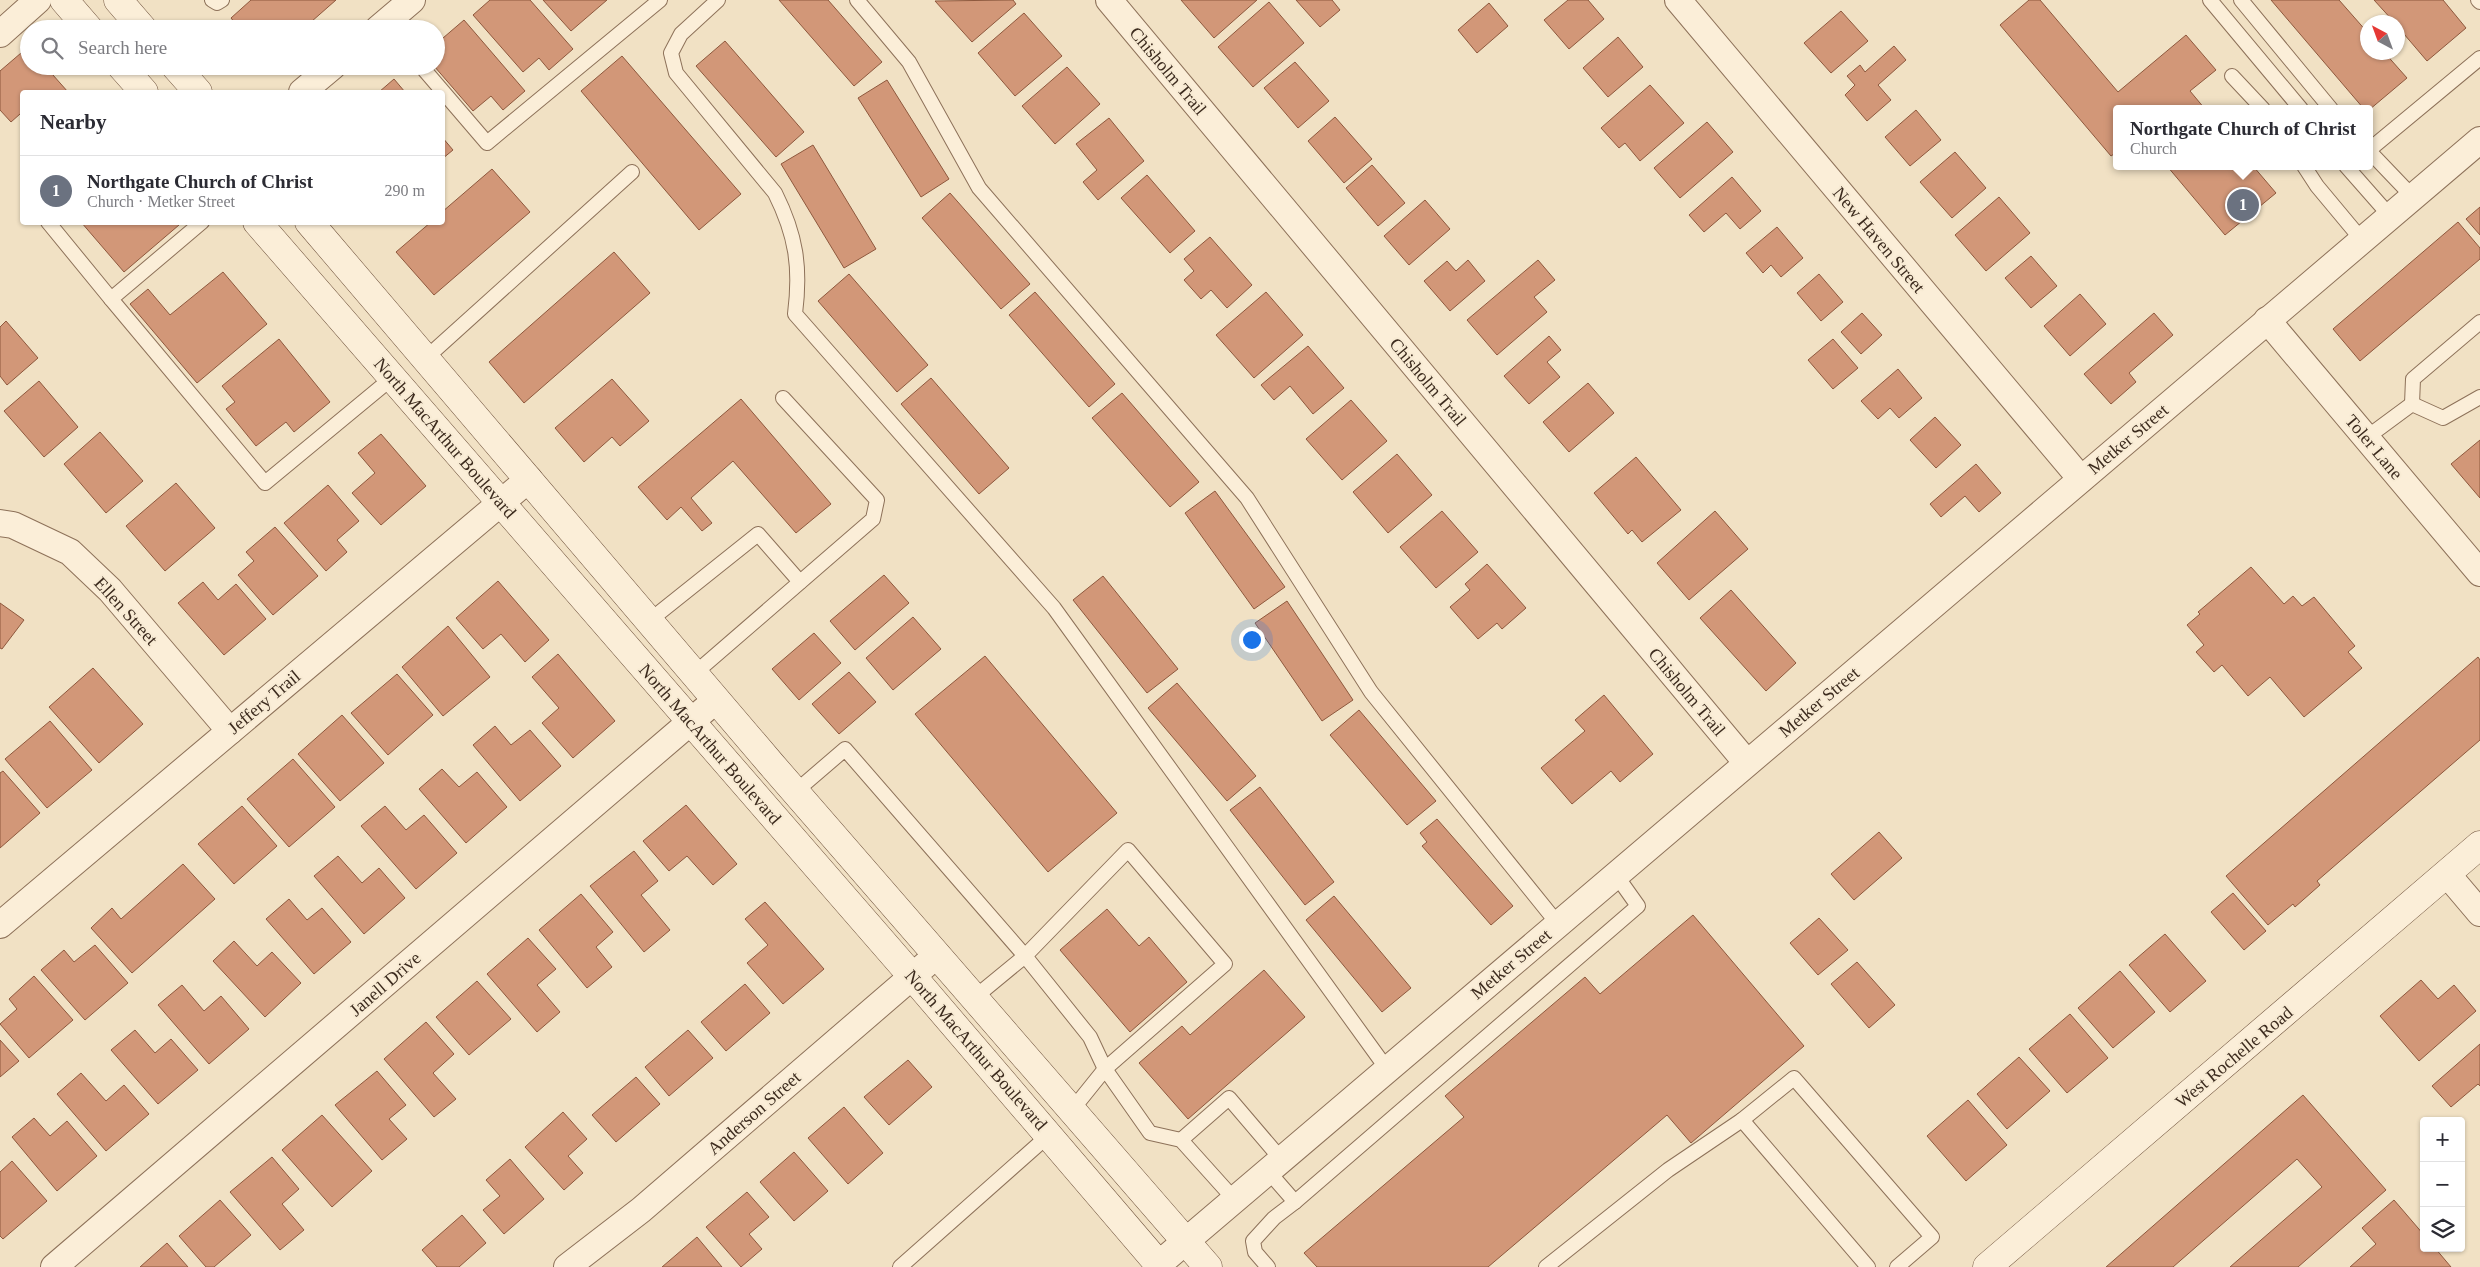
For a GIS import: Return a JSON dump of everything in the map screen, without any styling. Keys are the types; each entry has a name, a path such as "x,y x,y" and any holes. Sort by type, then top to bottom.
{"main road":[{"path":"64,0 81,20"},
{"path":"118,0 135,20"},
{"path":"128,75 139,90"},
{"path":"183,75 196,90"},
{"name":"North MacArthur Boulevard","path":"260,225 912,976 1160,1266"},
{"name":"North MacArthur Boulevard","path":"312,225 794,792 1208,1267"},
{"name":"West Rochelle Road","path":"1987,1267 2480,845"}],"street":[{"path":"0,34 38,0"},
{"path":"391,20 411,0"},
{"name":"Chisholm Trail","path":"1109,0 1747,763"},
{"name":"New Haven Street","path":"1678,0 2081,479"},
{"path":"304,90 322,75"},
{"name":"Metker Street","path":"1160,1266 1234,1199 2480,140"},
{"name":"Toler Lane","path":"2267,320 2480,573"},
{"name":"Jeffery Trail","path":"0,925 529,479"},
{"name":"Ellen Street","path":"0,523 13,525 70,552 110,590 230,731"},
{"name":"Janell Drive","path":"54,1267 716,700"},
{"path":"2447,874 2480,913"},
{"name":"Anderson Street","path":"567,1267 641,1210 937,955"}],"lane":[{"path":"212,0 217,3 222,0"},
{"path":"445,94 487,143 660,0"},
{"path":"718,0 682,34 671,53 676,73 775,193 785,213 798,256 798,292 795,314 1054,608 1388,1069"},
{"path":"857,0 909,62 979,188 1246,498 1371,692 1558,924"},
{"path":"2210,0 2298,105"},
{"path":"2241,0 2327,105"},
{"path":"2373,148 2480,58"},
{"path":"429,75 442,90"},
{"path":"2232,76 2259,105"},
{"path":"2373,155 2413,197"},
{"path":"2307,170 2317,186 2362,240"},
{"path":"2350,170 2390,216"},
{"path":"426,358 632,172"},
{"path":"50,225 265,483 392,378"},
{"path":"111,299 198,225"},
{"path":"2412,404 2413,379 2480,322"},
{"path":"2412,404 2443,418 2480,397"},
{"path":"694,674 873,519 877,500 783,398"},
{"path":"2366,438 2412,404"},
{"path":"649,620 758,534 800,582"},
{"path":"794,792 845,749 1025,956 1090,1037 1105,1069 1150,1133 1182,1140 1234,1199"},
{"path":"974,998 1025,956 1128,850 1225,964 1105,1069 1072,1110"},
{"path":"1268,1267 1255,1252 1253,1241 1274,1218 1295,1202 1638,906 1616,875"},
{"path":"1546,1267 1655,1180 1742,1120 1794,1078 1932,1237 1897,1267"},
{"path":"1182,1140 1229,1098 1274,1165 1295,1202"},
{"path":"1742,1120 1868,1267"},
{"path":"900,1267 1049,1135"}],"building":[{"path":"251,0 336,0 313,20 233,20 231,18"},
{"path":"490,0 530,0 573,49 549,70 539,58 523,72 473,15"},
{"path":"543,0 607,0 571,31"},
{"path":"779,0 828,0 882,62 854,86"},
{"path":"1013,0 1016,4 972,42 935,1"},
{"path":"1181,0 1257,0 1214,38"},
{"path":"1296,0 1332,0 1340,10 1320,27"},
{"path":"1568,0 1588,0 1604,19 1569,49 1544,20"},
{"path":"2029,0 2040,0 2118,92 2186,35 2216,70 2190,91 2202,105 2113,105 2113,155 2111,156 2000,25"},
{"path":"2271,0 2339,0 2360,24 2360,60 2391,60 2407,78 2373,107 2373,105 2361,105"},
{"path":"2374,0 2443,0 2466,28 2427,61 2405,35 2405,15 2388,15"},
{"path":"1269,2 1304,43 1253,87 1218,47"},
{"path":"1489,3 1508,26 1477,53 1458,30"},
{"path":"1841,11 1868,41 1831,73 1804,43"},
{"path":"1024,13 1062,56 1015,96 978,53"},
{"path":"464,20 525,91 503,110 491,96 473,111 442,75 445,75 445,36"},
{"path":"1618,37 1643,67 1608,97 1583,68"},
{"path":"725,41 804,132 776,157 696,66"},
{"path":"1894,46 1906,60 1878,85 1891,100 1867,121 1845,95 1855,85 1847,76 1860,65 1865,72"},
{"path":"20,54 20,75 53,75 66,90 20,90 20,114 11,122 0,110 0,71"},
{"path":"622,56 741,194 699,230 581,91"},
{"path":"1295,62 1329,101 1298,128 1264,88"},
{"path":"1067,67 1100,104 1055,144 1022,106"},
{"path":"394,79 403,90 381,90"},
{"path":"887,80 949,179 921,197 858,98"},
{"path":"1650,85 1684,123 1640,161 1625,143 1619,148 1601,128"},
{"path":"1916,110 1941,140 1910,166 1885,137"},
{"path":"1335,117 1372,159 1344,183 1308,141"},
{"path":"1109,118 1144,161 1098,200 1083,182 1097,170 1076,144"},
{"path":"1707,122 1733,152 1680,198 1654,168"},
{"path":"445,141 453,150 445,157"},
{"path":"813,145 876,249 844,268 781,164"},
{"path":"1955,152 1986,188 1952,218 1920,182"},
{"path":"1372,165 1405,203 1378,226 1346,188"},
{"path":"492,169 530,212 434,295 396,252 428,225 445,225 445,209"},
{"path":"2170,170 2256,170 2276,193 2225,235"},
{"path":"1147,175 1195,231 1170,253 1121,198"},
{"path":"1732,177 1761,211 1740,229 1726,213 1704,232 1689,215"},
{"path":"950,193 1030,284 1001,309 922,218"},
{"path":"1999,197 2030,233 1986,271 1955,235"},
{"path":"1425,200 1450,229 1409,265 1384,236"},
{"path":"2480,207 2480,235 2466,219"},
{"path":"2458,222 2480,248 2480,259 2360,361 2333,329"},
{"path":"84,225 179,225 124,272"},
{"path":"1777,227 1803,258 1781,277 1771,265 1763,273 1746,253"},
{"path":"1210,237 1252,285 1227,308 1211,290 1201,299 1184,280 1194,271 1184,259"},
{"path":"614,252 650,293 524,403 489,362"},
{"path":"2031,256 2057,286 2031,308 2005,278"},
{"path":"1468,260 1485,281 1450,311 1424,281 1447,261 1456,271"},
{"path":"1538,260 1555,280 1534,297 1547,312 1497,355 1467,320"},
{"path":"223,272 267,324 197,383 130,304 148,289 170,315"},
{"path":"849,274 928,365 897,392 818,301"},
{"path":"1819,274 1843,302 1821,321 1797,293"},
{"path":"1035,292 1115,384 1089,407 1009,315"},
{"path":"1266,292 1303,335 1254,378 1216,335"},
{"path":"2080,294 2106,324 2070,356 2044,326"},
{"path":"1862,313 1882,335 1861,354 1841,332"},
{"path":"2154,313 2173,335 2129,373 2136,382 2111,404 2084,374"},
{"path":"6,321 38,358 7,385 0,376 0,327"},
{"path":"1549,336 1561,350 1547,362 1560,377 1529,404 1504,376"},
{"path":"279,339 330,402 294,432 286,422 256,446 226,409 235,402 222,386"},
{"path":"1833,339 1858,368 1833,389 1808,360"},
{"path":"1308,346 1344,388 1313,414 1290,386 1274,400 1261,385"},
{"path":"1898,369 1922,398 1899,418 1890,408 1878,419 1861,401"},
{"path":"931,378 1009,468 979,494 901,404"},
{"path":"612,379 649,421 620,446 612,437 584,462 555,428"},
{"path":"39,381 78,427 44,457 4,411"},
{"path":"1588,383 1614,413 1569,452 1543,422"},
{"path":"1122,393 1199,482 1170,507 1092,418"},
{"path":"741,399 831,504 796,533 733,461 691,498 712,523 702,531 681,507 667,520 638,487"},
{"path":"1351,400 1387,441 1342,480 1306,439"},
{"path":"1935,417 1961,445 1936,468 1910,440"},
{"path":"100,432 143,481 106,513 64,464"},
{"path":"381,434 426,486 381,525 352,493 375,473 358,453"},
{"path":"2480,440 2480,498 2451,464"},
{"path":"1397,454 1432,495 1388,533 1353,492"},
{"path":"1636,457 1681,510 1642,542 1632,530 1628,534 1594,493"},
{"path":"1976,464 2001,493 1979,512 1965,496 1941,517 1930,504"},
{"path":"176,483 215,528 165,571 126,526"},
{"path":"328,485 359,521 337,540 347,552 326,571 284,523"},
{"path":"1215,491 1285,587 1254,609 1185,513"},
{"path":"1442,511 1478,552 1436,588 1400,547"},
{"path":"1715,511 1748,549 1689,600 1657,563"},
{"path":"275,527 318,576 273,615 238,575 254,561 246,552"},
{"path":"1487,564 1526,608 1502,629 1497,623 1478,639 1450,607 1470,590 1465,584"},
{"path":"2251,567 2284,604 2293,596 2302,606 2314,597 2355,646 2348,652 2362,668 2304,717 2270,677 2248,696 2222,665 2214,672 2196,652 2204,645 2187,625 2200,614 2198,612"},
{"path":"884,575 909,603 855,650 830,621"},
{"path":"1103,576 1178,669 1147,693 1073,600"},
{"path":"498,581 549,640 525,662 501,634 483,649 456,618"},
{"path":"203,582 218,600 236,584 266,619 224,655 178,603"},
{"path":"1731,590 1796,663 1766,691 1700,618"},
{"path":"1287,601 1353,700 1322,721 1255,623"},
{"path":"0,603 24,620 2,649 0,648"},
{"path":"913,617 941,649 893,690 866,658"},
{"path":"448,626 490,677 443,716 402,667"},
{"path":"814,633 841,663 799,700 772,669"},
{"path":"558,654 615,721 573,758 542,723 559,708 532,677"},
{"path":"985,656 1117,813 1048,872 915,714"},
{"path":"2478,657 2480,660 2480,740 2317,881 2320,885 2295,907 2293,904 2268,925 2226,876"},
{"path":"93,668 143,724 99,763 49,707"},
{"path":"849,672 876,702 839,734 812,704"},
{"path":"397,674 433,715 388,755 351,713"},
{"path":"1177,683 1256,776 1227,801 1148,708"},
{"path":"1604,695 1653,754 1620,782 1611,771 1572,804 1541,768 1585,731 1575,720"},
{"path":"1359,710 1436,801 1407,825 1330,735"},
{"path":"342,715 384,763 340,801 298,754"},
{"path":"50,721 92,770 47,808 5,759"},
{"path":"495,726 511,745 530,730 561,766 520,801 473,745"},
{"path":"293,759 335,807 289,847 247,799"},
{"path":"442,769 459,787 477,772 507,807 466,843 419,789"},
{"path":"3,771 40,813 0,848 0,773"},
{"path":"1260,787 1334,882 1305,905 1230,810"},
{"path":"686,805 737,864 713,885 687,856 669,871 643,841"},
{"path":"242,806 277,846 234,884 198,844"},
{"path":"385,806 406,830 424,815 457,853 416,889 361,826"},
{"path":"1437,819 1513,906 1491,925 1422,846 1427,842 1420,833"},
{"path":"1879,832 1902,858 1854,900 1831,874"},
{"path":"634,851 658,881 641,895 670,930 644,952 590,886"},
{"path":"338,856 362,883 379,868 405,898 364,934 314,876"},
{"path":"183,864 215,899 132,973 91,928 112,908 121,919"},
{"path":"2233,893 2266,931 2244,950 2211,912"},
{"path":"581,894 613,932 596,947 612,967 587,988 539,930"},
{"path":"1334,896 1411,988 1382,1012 1306,920"},
{"path":"289,899 307,920 322,908 351,942 314,974 266,919"},
{"path":"765,902 824,969 783,1004 747,963 768,945 745,919"},
{"path":"1107,909 1139,946 1149,937 1187,982 1130,1032 1060,950"},
{"path":"1693,915 1804,1046 1691,1143 1667,1115 1488,1267 1317,1267 1304,1253 1464,1117 1445,1096 1585,977 1600,994"},
{"path":"1819,918 1848,950 1818,975 1790,943"},
{"path":"2165,934 2206,981 2170,1012 2129,965"},
{"path":"528,938 556,969 537,985 560,1012 537,1032 487,974"},
{"path":"234,941 257,966 272,952 301,983 265,1017 213,961"},
{"path":"95,945 128,983 85,1020 41,970 64,950 74,962"},
{"path":"1857,962 1895,1005 1869,1028 1831,984"},
{"path":"1264,970 1305,1017 1188,1119 1139,1063 1182,1026 1190,1035"},
{"path":"2120,971 2155,1012 2113,1048 2078,1008"},
{"path":"34,976 73,1020 29,1058 0,1024 17,1009 9,999"},
{"path":"2421,980 2438,999 2454,985 2476,1011 2419,1061 2380,1016"},
{"path":"477,981 511,1019 469,1055 436,1017"},
{"path":"745,984 770,1013 726,1051 701,1022"},
{"path":"182,985 204,1011 221,996 249,1029 209,1064 158,1005"},
{"path":"2070,1014 2108,1058 2067,1093 2029,1049"},
{"path":"426,1022 454,1054 433,1073 456,1099 434,1117 384,1059"},
{"path":"135,1030 155,1053 171,1039 198,1070 158,1104 111,1050"},
{"path":"688,1030 713,1058 669,1096 645,1067"},
{"path":"0,1040 19,1061 0,1077"},
{"path":"2480,1044 2480,1086 2478,1084 2451,1107 2432,1086"},
{"path":"2019,1057 2050,1091 2007,1129 1977,1094"},
{"path":"908,1060 932,1087 889,1125 864,1097"},
{"path":"377,1071 406,1105 389,1119 407,1139 382,1160 335,1105"},
{"path":"81,1073 106,1101 124,1085 149,1114 106,1151 57,1094"},
{"path":"636,1077 660,1104 616,1142 592,1115"},
{"path":"2303,1095 2386,1190 2298,1267 2230,1267 2322,1187 2297,1159 2173,1267 2106,1267"},
{"path":"1968,1100 2007,1145 1966,1181 1927,1136"},
{"path":"844,1107 883,1153 848,1184 808,1138"},
{"path":"563,1112 587,1139 568,1156 583,1173 564,1190 525,1147"},
{"path":"322,1115 372,1171 332,1207 282,1150"},
{"path":"34,1118 50,1136 67,1121 97,1156 57,1191 12,1137"},
{"path":"794,1152 828,1191 794,1221 760,1182"},
{"path":"272,1157 299,1189 282,1204 304,1230 280,1250 230,1192"},
{"path":"510,1159 544,1199 504,1234 483,1210 500,1196 486,1180"},
{"path":"12,1161 47,1201 3,1239 0,1236 0,1172"},
{"path":"747,1192 769,1217 749,1234 762,1249 741,1267 706,1227"},
{"path":"220,1200 251,1235 214,1267 206,1267 179,1236"},
{"path":"2394,1200 2420,1230 2420,1252 2438,1252 2451,1267 2350,1267 2376,1244 2362,1228"},
{"path":"462,1215 486,1243 459,1267 437,1267 422,1250"},
{"path":"697,1237 722,1267 662,1267"},
{"path":"167,1243 188,1267 140,1267"}],"place":[{"name":"Northgate Church of Christ","path":"2243,205"}]}
